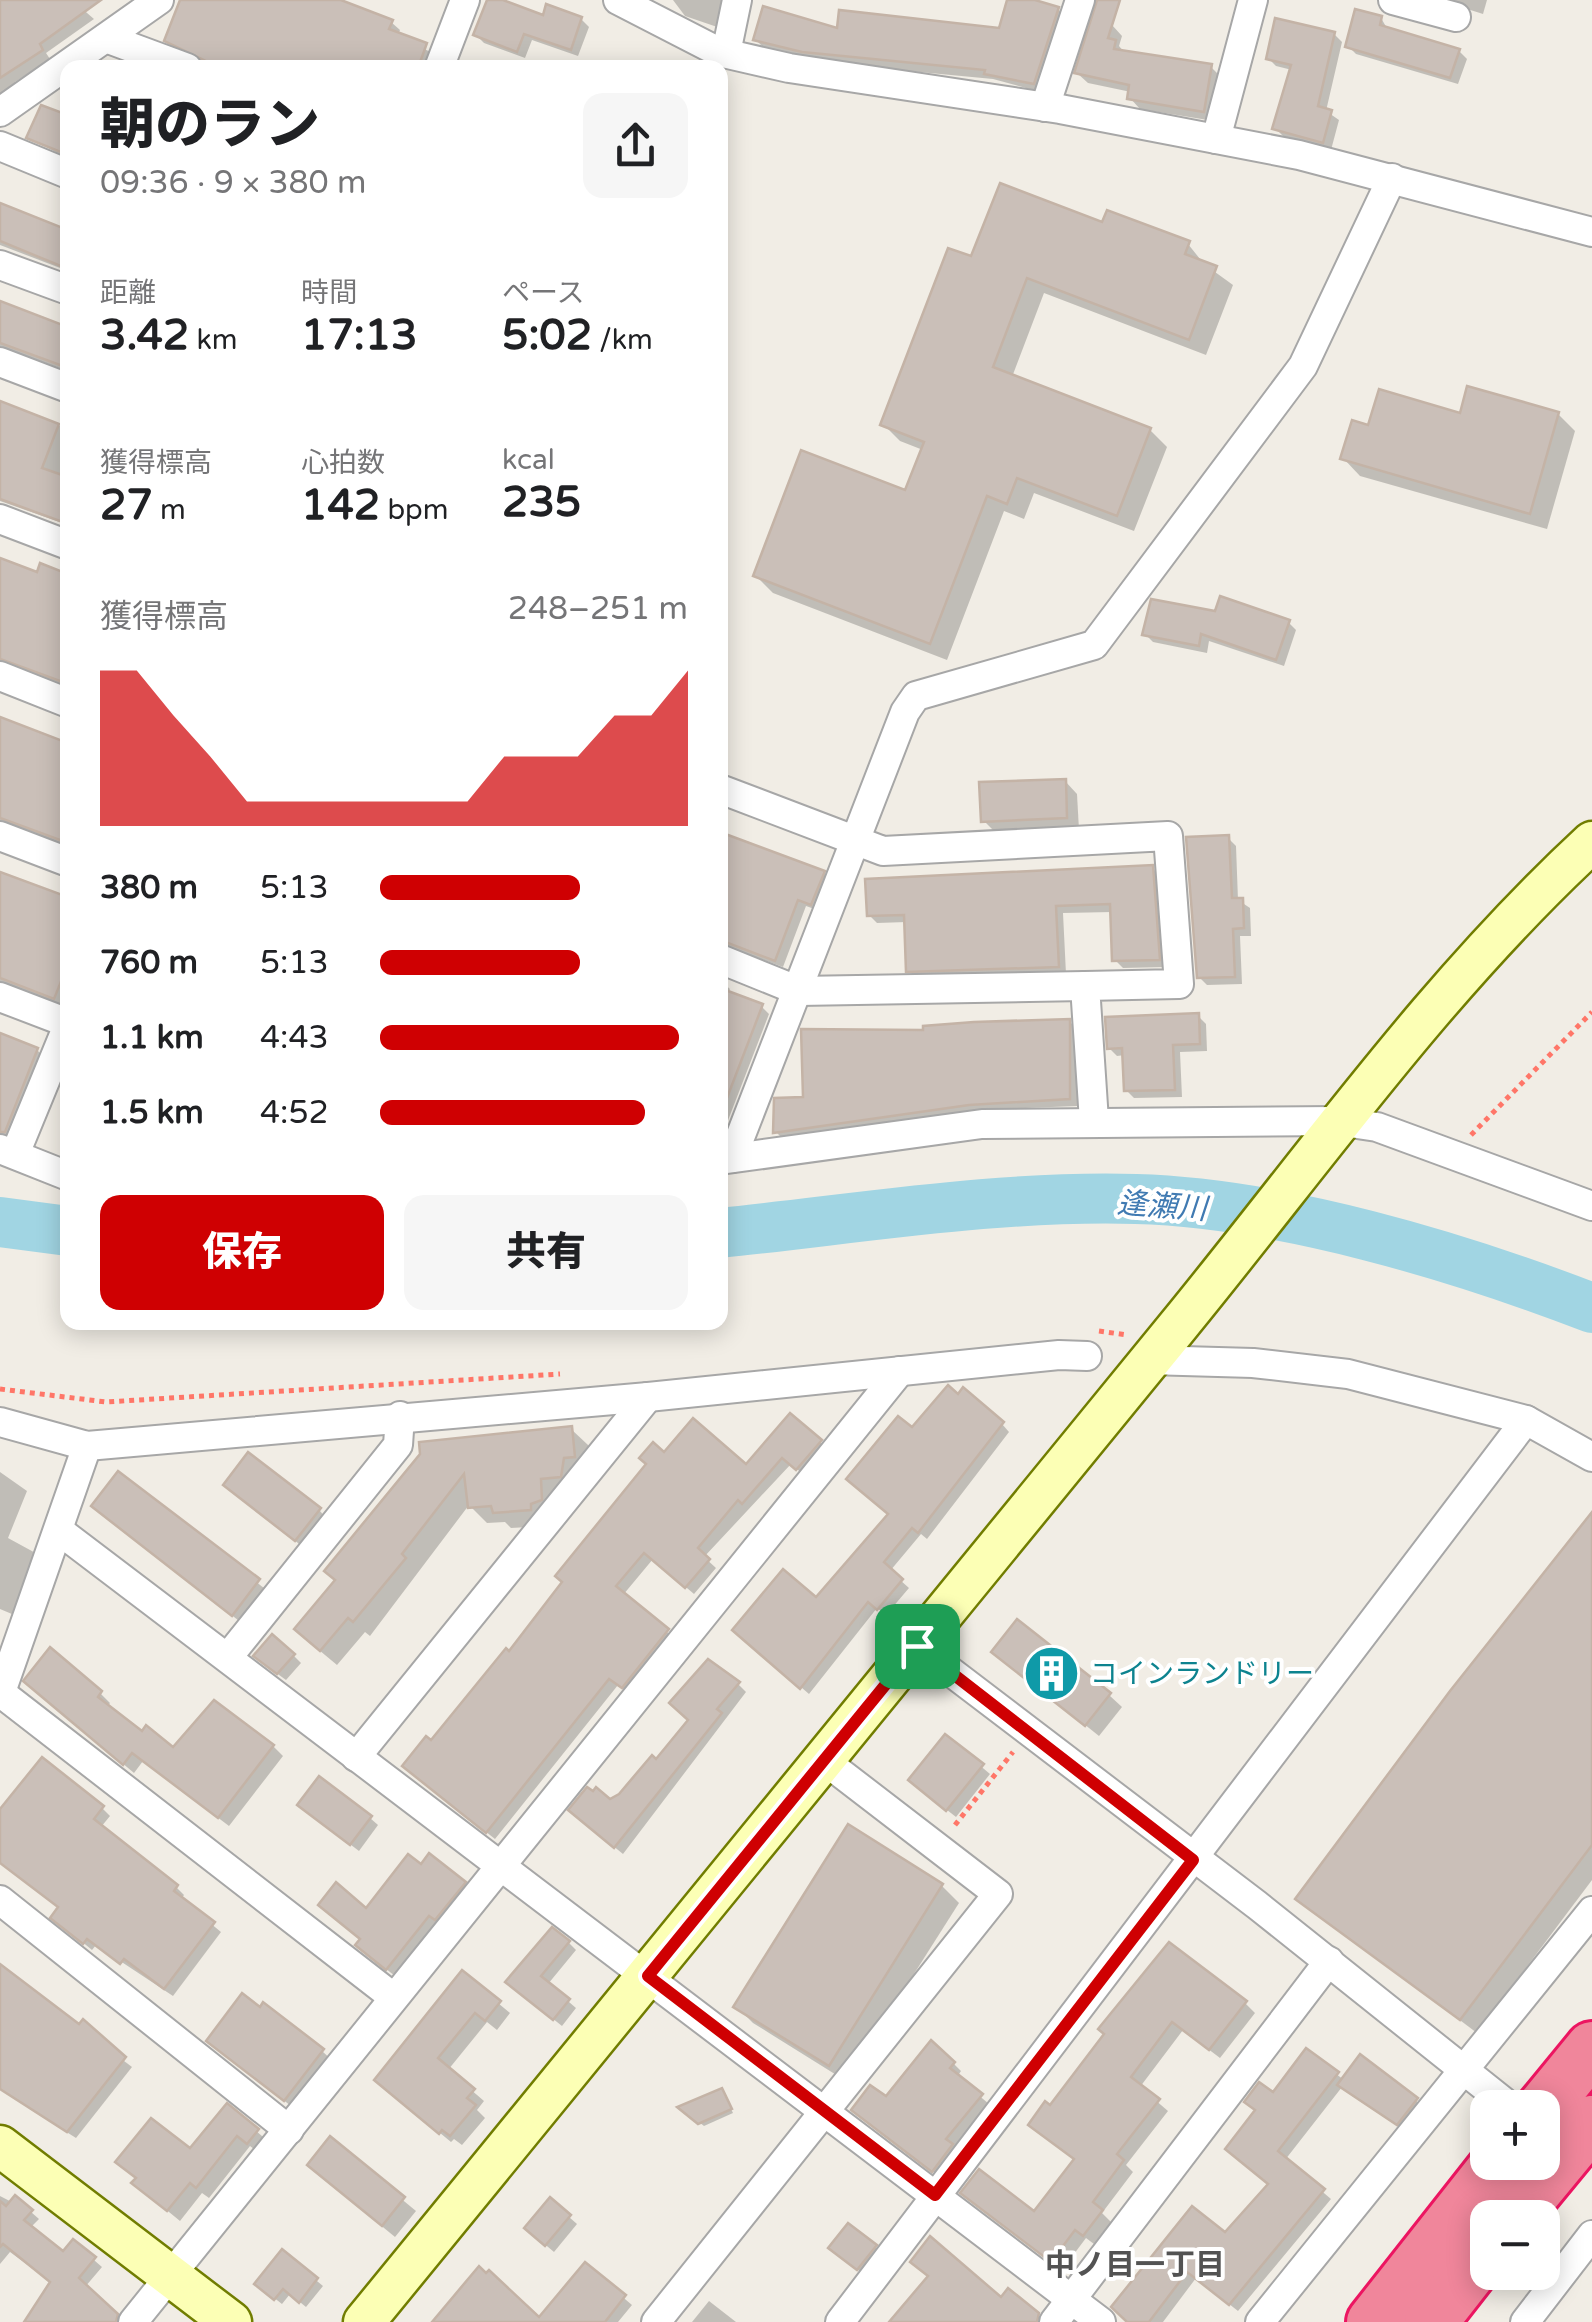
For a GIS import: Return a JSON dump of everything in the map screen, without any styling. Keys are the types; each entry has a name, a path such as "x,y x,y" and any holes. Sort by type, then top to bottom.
{"highway":[{"path":"1542,2090 1592,2048"},
{"path":"1528,2200 1592,2122"},
{"path":"1372,2322 1485,2180"},
{"path":"1431,2322 1470,2272"}],"street":[{"path":"74,60 160,0"},
{"path":"443,60 466,0"},
{"path":"618,0 726,53 788,68 1045,107 1216,139 1392,178 1592,232"},
{"path":"726,53 736,0"},
{"path":"1045,107 1080,0"},
{"path":"1216,139 1253,0"},
{"path":"1394,0 1456,17"},
{"path":"106,38 165,60"},
{"path":"0,112 60,70"},
{"path":"0,146 60,171"},
{"path":"728,1154 798,991 906,712 916,696 1094,645 1303,366 1392,178"},
{"path":"0,265 60,287"},
{"path":"0,362 60,385"},
{"path":"0,519 60,542"},
{"path":"0,676 60,699"},
{"path":"728,792 883,852 1168,836 1178,984 798,991 728,962"},
{"path":"0,836 60,859"},
{"path":"364,2322 917,1646 1138,1348 1176,1329 1332,1129 1498,932 1592,842"},
{"path":"1085,986 1094,1121"},
{"path":"0,997 60,1021"},
{"path":"60,1041 7,1152 60,1173"},
{"path":"728,1159 982,1124 1094,1121 1377,1127 1592,1206"},
{"path":"0,1422 87,1446 900,1371 1089,1343"},
{"path":"1138,1348 1348,1374 1526,1420 1592,1456"},
{"path":"133,2322 900,1371"},
{"path":"356,1757 648,1396"},
{"path":"228,1657 398,1445 400,1416"},
{"path":"840,2322 1526,1420"},
{"path":"87,1446 0,1694 393,1997"},
{"path":"60,1532 1101,2322"},
{"path":"917,1646 1193,1860 1501,2090"},
{"path":"656,2322 998,1894 825,1760"},
{"path":"0,1900 289,2130"},
{"path":"1260,2322 1592,1911"},
{"path":"1054,2322 1329,1961"},
{"path":"0,2146 231,2322"},
{"path":"1525,2322 1592,2234"}],"path":[{"path":"1455,1154 1592,1012"},
{"path":"1089,1343 1138,1348"},
{"path":"0,1389 106,1402 563,1374"},
{"path":"937,1847 1016,1747"}],"building":[{"path":"0,0 101,0 40,44 43,50 0,78"},
{"path":"180,0 341,0 393,20 389,29 427,43 421,60 203,60 164,41"},
{"path":"487,0 503,0 543,15 546,4 582,17 571,50 524,34 517,52 473,35"},
{"path":"1007,0 1035,0 1059,7 1034,84 984,74 985,70 802,52 753,40 763,6 837,28 839,10 999,28"},
{"path":"1097,0 1120,0 1108,38 1116,40 1114,49 1212,64 1204,112 1127,99 1129,85 1074,73"},
{"path":"1355,9 1382,16 1380,25 1460,49 1450,78 1345,47"},
{"path":"1275,18 1335,32 1318,106 1332,110 1323,143 1272,129 1291,65 1266,59"},
{"path":"41,105 60,112 60,152 26,138"},
{"path":"1000,183 1102,222 1107,210 1190,241 1185,254 1217,266 1189,340 1027,278 993,367 1151,428 1117,516 1017,478 1007,504 987,496 930,644 753,576 801,450 905,490 924,442 880,425 948,248 971,256"},
{"path":"0,203 60,227 60,266 0,241"},
{"path":"0,301 60,324 60,365 0,343"},
{"path":"1467,386 1559,412 1530,514 1340,459 1352,420 1368,425 1379,389 1460,413"},
{"path":"0,401 59,424 42,468 60,474 60,521 0,499"},
{"path":"0,558 37,572 40,563 60,571 60,681 0,659"},
{"path":"1220,596 1290,620 1276,660 1201,634 1199,646 1142,635 1151,599 1215,611"},
{"path":"0,717 60,740 60,840 0,818"},
{"path":"1066,779 1067,818 981,822 979,782"},
{"path":"728,835 825,871 811,905 798,900 775,961 728,943"},
{"path":"1229,835 1232,898 1243,898 1244,928 1233,929 1235,977 1197,978 1186,837"},
{"path":"1153,865 1160,960 1112,961 1110,904 1056,906 1059,967 906,972 904,915 867,916 865,879"},
{"path":"0,872 60,894 60,984 54,999 0,978"},
{"path":"728,991 763,1004 728,1095"},
{"path":"1199,1013 1200,1044 1173,1045 1175,1090 1124,1091 1122,1048 1107,1049 1105,1017"},
{"path":"1070,1019 1070,1099 969,1105 773,1133 774,1098 803,1097 801,1029 923,1030 923,1026 974,1022"},
{"path":"0,1033 38,1048 5,1132 0,1132"},
{"path":"948,1385 958,1394 963,1387 1004,1422 918,1533 912,1528 884,1562 903,1579 877,1610 868,1602 800,1689 732,1630 783,1569 816,1597 888,1514 846,1479 898,1416 912,1427"},
{"path":"790,1413 822,1440 796,1470 782,1458 742,1504 738,1500 698,1548 710,1559 685,1588 644,1553 616,1586 669,1629 622,1688 609,1679 486,1833 402,1766 426,1736 431,1740 506,1648 509,1651 562,1582 555,1576 646,1464 639,1458 653,1442 664,1452 693,1418 746,1464"},
{"path":"572,1426 575,1457 564,1458 561,1477 541,1479 542,1500 531,1504 531,1510 493,1513 491,1506 468,1508 464,1474 402,1554 406,1558 353,1622 348,1618 320,1651 294,1629 335,1580 324,1571 420,1454 419,1442"},
{"path":"248,1452 321,1508 295,1541 223,1485"},
{"path":"118,1471 260,1579 232,1616 91,1506"},
{"path":"1592,1512 1592,1845 1460,2020 1295,1899 1450,1691"},
{"name":"コインランドリー","path":"1017,1619 1111,1693 1085,1726 991,1652"},
{"path":"272,1634 295,1654 277,1674 253,1656"},
{"path":"50,1647 102,1691 98,1697 142,1731 146,1725 173,1747 214,1700 274,1745 218,1818 132,1753 123,1765 23,1681"},
{"path":"708,1659 740,1682 717,1709 722,1713 614,1848 568,1810 587,1787 593,1791 596,1787 610,1799 619,1794 652,1755 656,1759 688,1720 669,1703"},
{"path":"945,1734 984,1764 946,1811 908,1780"},
{"path":"42,1757 104,1806 94,1819 178,1885 174,1891 215,1922 164,1989 124,1959 120,1964 87,1939 83,1944 50,1918 58,1907 0,1863 0,1809"},
{"path":"319,1776 372,1816 350,1845 297,1805"},
{"path":"848,1824 943,1884 829,2066 733,2007"},
{"path":"429,1853 466,1882 435,1920 429,1916 386,1970 355,1945 360,1939 318,1905 336,1882 366,1908 408,1854 421,1864"},
{"path":"552,1927 570,1941 541,1976 570,1999 553,2020 505,1982"},
{"path":"1169,1942 1247,2001 1209,2050 1172,2022 1131,2077 1160,2099 1117,2154 1124,2160 1093,2202 1103,2210 1083,2236 1075,2230 1051,2262 960,2193 979,2169 1034,2211 1074,2159 1028,2125 1045,2101 1050,2105 1104,2034 1098,2029"},
{"path":"0,1964 79,2024 83,2019 126,2057 67,2132 0,2089"},
{"path":"462,1970 501,2001 485,2021 475,2013 438,2058 475,2089 467,2098 476,2105 450,2136 442,2130 439,2134 374,2080"},
{"path":"242,1993 260,2007 263,2002 324,2049 284,2101 206,2041"},
{"path":"931,2040 955,2062 950,2068 983,2094 946,2139 953,2144 932,2172 851,2110 870,2085 886,2096"},
{"path":"1306,2048 1339,2072 1278,2151 1325,2189 1229,2305 1187,2272 1149,2322 1127,2322 1111,2307 1192,2206 1225,2232 1268,2184 1225,2149 1255,2110 1244,2102 1259,2082 1273,2092"},
{"path":"1360,2054 1418,2098 1397,2125 1337,2085"},
{"path":"722,2088 732,2109 698,2124 677,2107"},
{"path":"227,2103 259,2129 247,2144 237,2136 196,2188 190,2183 167,2211 131,2183 136,2178 115,2162 151,2118 190,2148"},
{"path":"330,2136 405,2197 382,2226 307,2165"},
{"path":"15,2195 33,2210 24,2220 63,2251 73,2239 96,2257 79,2278 118,2314 116,2322 24,2322 50,2282 3,2244 0,2247 0,2201 6,2206"},
{"path":"550,2197 571,2215 545,2246 524,2228"},
{"path":"848,2223 877,2245 857,2270 828,2248"},
{"path":"930,2236 1001,2297 1008,2288 1039,2313 1037,2322 889,2322 928,2276 910,2262"},
{"path":"282,2249 318,2278 299,2303 283,2289 274,2300 254,2284"},
{"path":"585,2262 626,2295 605,2322 432,2322 479,2266 486,2273 489,2270 539,2317"}],"waterway":[{"name":"逢瀬川","path":"728,1232 1032,1201 1136,1199 1192,1203 1249,1210 1368,1235 1592,1308"},
{"name":"逢瀬川","path":"0,1222 60,1230"}],"place":[{"name":"コインランドリー","path":"1051,1673"}],"district":[{"name":"中ノ目一丁目","path":"1135,2265"}],"route":[{"path":"917,1646 1193,1860 935,2195 648,1976 917,1646"}]}
